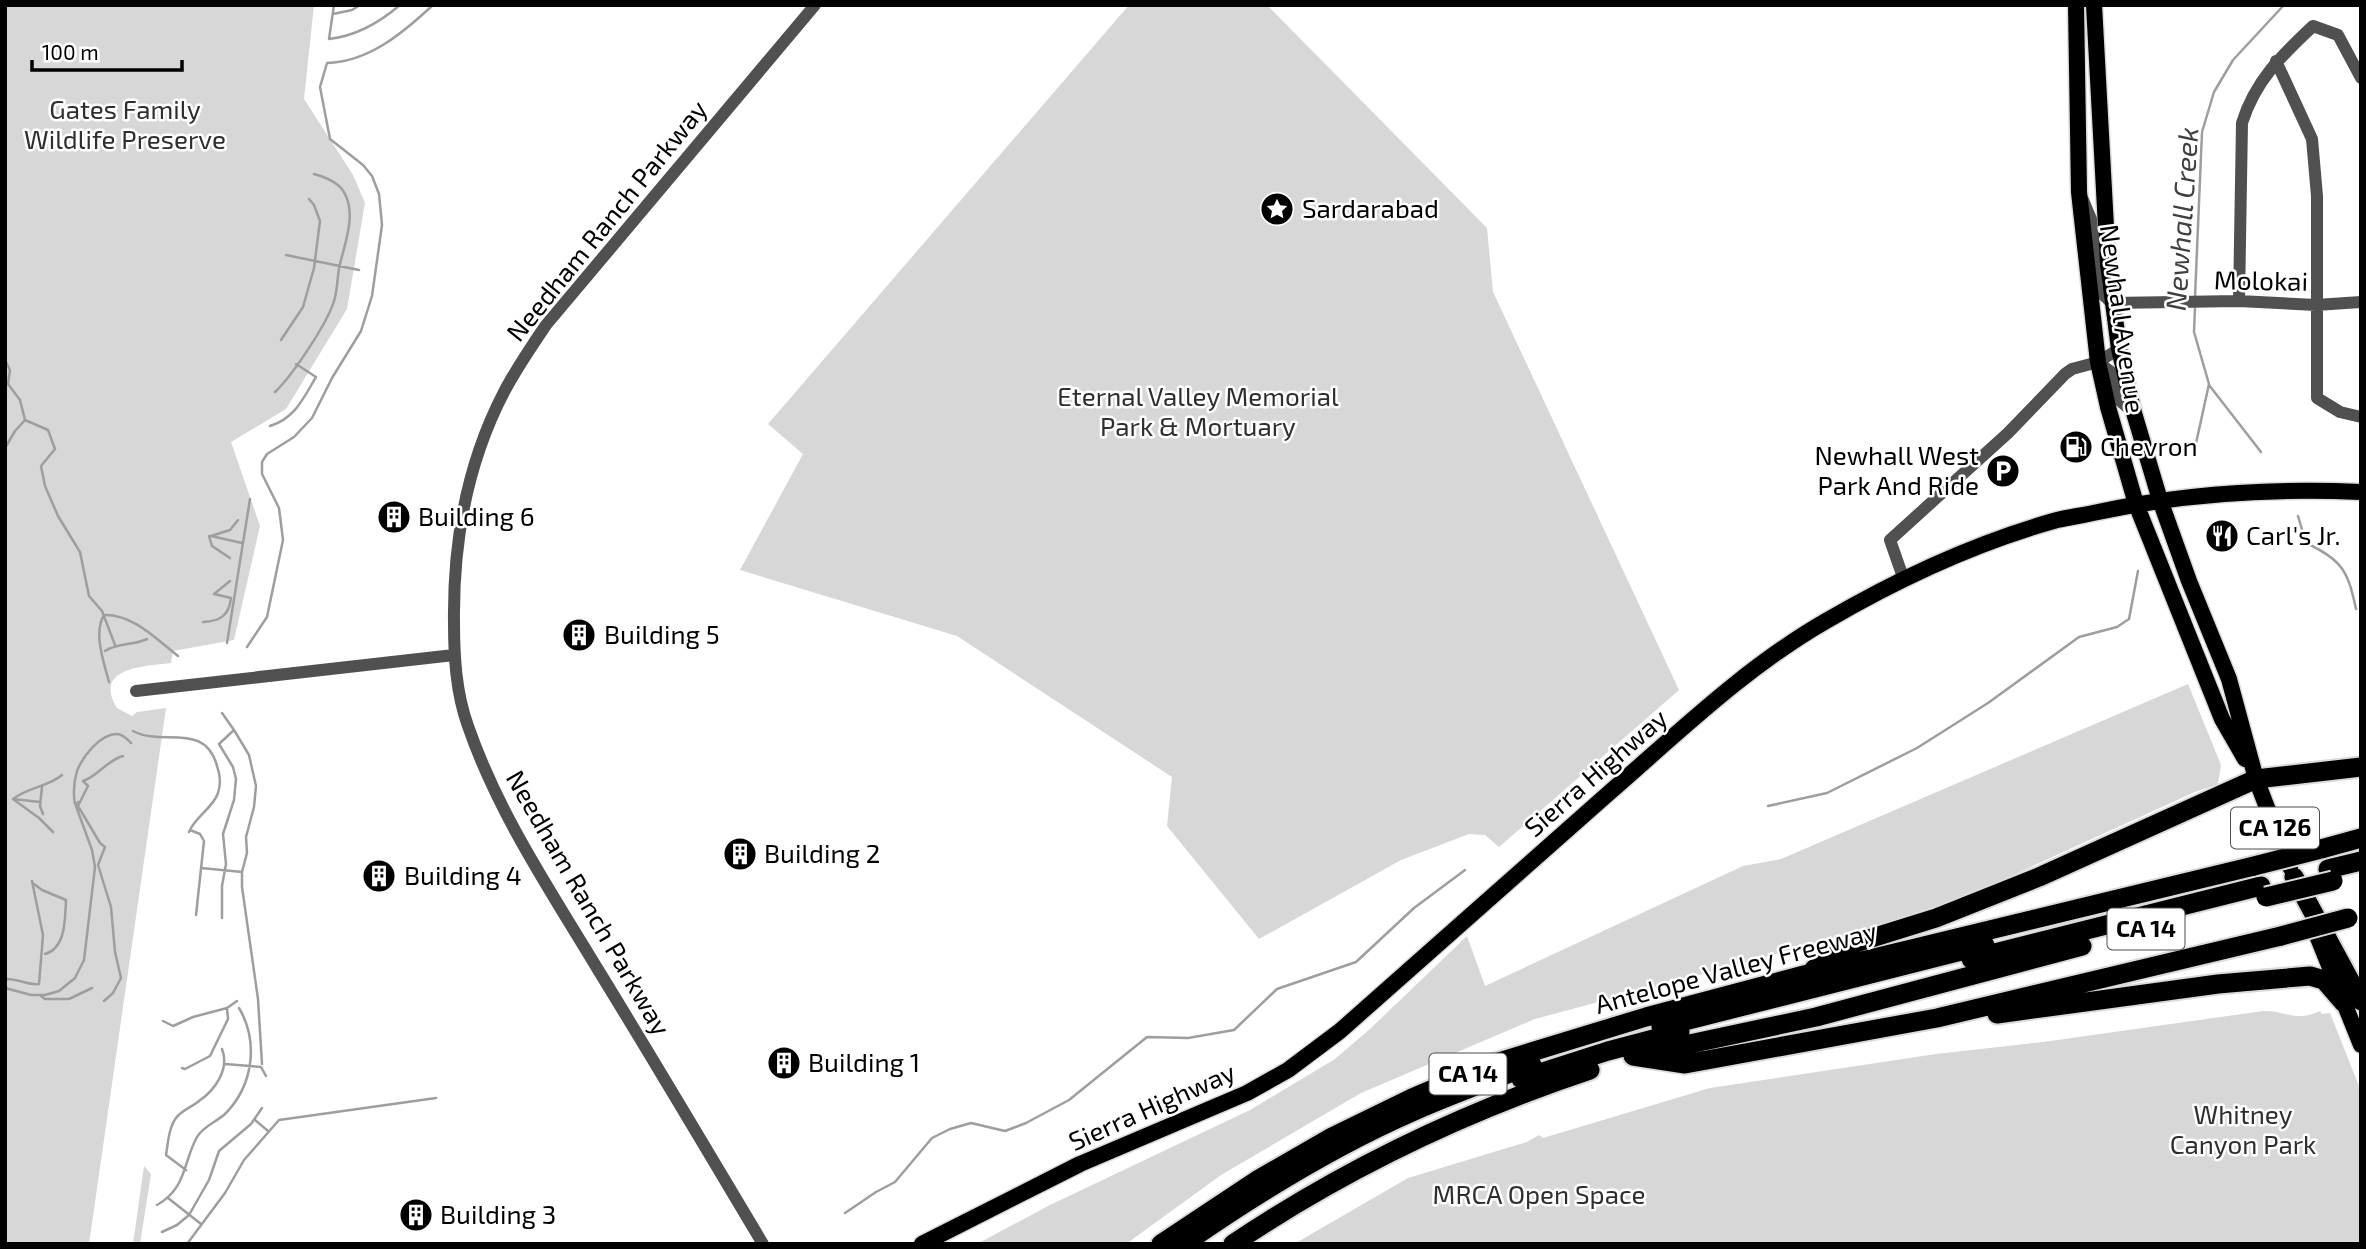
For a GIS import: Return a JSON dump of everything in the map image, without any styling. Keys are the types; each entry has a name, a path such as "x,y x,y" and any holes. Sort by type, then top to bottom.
{"highway":[{"path":"1804,975 1846,946 1936,918 2039,877 2256,779 2361,767"},
{"name":"Antelope Valley Freeway","path":"1161,1244 1219,1204 1296,1157 1370,1117 1492,1065 1646,1017 1804,975 2259,881 2327,864 2361,838"},
{"path":"2327,864 2361,849"},
{"path":"2327,864 2361,861"},
{"name":"Antelope Valley Freeway","path":"1233,1244 1319,1191 1428,1133 1567,1078 1633,1056 1816,1017 2259,881 2327,864 2361,875"},
{"path":"2294,877 2352,1002"},
{"path":"1184,1244 1285,1178 1357,1139 1410,1113 1533,1065 1666,1025 2259,881"},
{"path":"1200,1244 1282,1193 1388,1135 1447,1108 1537,1073 1634,1044 2259,881"},
{"path":"1633,1056 1685,1064 1937,1018 2354,917"},
{"path":"1937,1018 1974,1017 2218,984 2310,976 2324,980 2352,1002"}],"main road":[{"name":"Newhall Avenue","path":"2076,5 2080,192 2098,362 2136,504 2222,719 2256,779"},
{"name":"Newhall Avenue","path":"2094,5 2105,219 2119,349 2134,413 2160,500 2229,679 2256,779 2294,877"},
{"name":"Sierra Highway","path":"922,1244 1080,1164 1225,1104 1288,1070 1340,1031 1709,705 1826,621 1904,580 1958,555 2057,520 2136,504 2253,491 2299,489 2361,492"},
{"path":"2352,1002 2361,1045"}],"street":[{"name":"Needham Ranch Parkway","path":"763,1244 506,816 467,723 454,655 453,593 461,516 474,465 503,394 546,325 815,5"},
{"path":"2239,301 2242,123 2249,100 2276,61 2313,26 2338,35 2361,78"},
{"path":"2276,61 2312,139 2317,196 2317,398 2340,412 2361,416"},
{"path":"2080,192 2091,219 2097,289 2112,303"},
{"name":"Molokai","path":"2112,303 2239,301 2316,305 2361,302"},
{"path":"1904,580 1890,540 2008,433 2065,374 2072,369 2098,362 2119,349"},
{"path":"2098,362 2111,372 2119,400 2134,413"},
{"path":"136,691 454,655"}],"green space":[{"name":"Gates Family Wildlife Preserve","path":"5,5 314,5 304,99 353,175 365,203 347,309 286,409 231,442 260,526 234,640 173,651 171,663 125,671 111,684 111,694 117,708 132,716 137,712 166,708 89,1244 5,1244"},
{"name":"Eternal Valley Memorial Park & Mortuary","path":"1129,5 1267,5 1487,228 1493,292 1679,690 1499,847 1485,835 1469,834 1401,860 1259,939 1167,826 1172,777 957,636 740,570 803,454 768,424"},
{"path":"2188,684 2221,765 2218,784 1956,901 1818,943 1535,1019 1361,1093 1221,1175 1126,1244 977,1244 1050,1205 1250,1110 1335,1059 1467,936 1485,986 1743,866 1781,859"},
{"path":"2263,1011 2297,1016 2320,1011 2322,1014 2330,1013 2361,1091 2361,1244 1294,1244 1408,1178 1527,1142 1539,1135 1543,1138 1710,1088 1936,1054"},
{"path":"144,1166 151,1174 140,1244 133,1244"}],"waterway":[{"path":"334,5 329,39 367,28 400,5"},
{"path":"333,14 352,10 360,5"},
{"path":"247,647 267,617 283,540 279,508 262,474 262,462 267,454 294,437 312,418 332,378 361,331 372,296 382,225 379,194 372,176 363,165 330,139 320,87 327,63 357,57 385,44 433,5"},
{"name":"Newhall Creek","path":"2195,297 2202,132 2214,92 2233,60 2284,5"},
{"path":"275,392 308,349 330,311 350,220 348,202 343,190 332,181 314,174"},
{"path":"281,340 303,307 314,268 320,221 309,199"},
{"path":"286,255 359,270"},
{"name":"Newhall Creek","path":"2193,457 2209,384 2194,332 2195,307"},
{"path":"5,360 10,370 8,384 20,400 25,420 48,430 55,449 41,466 45,486 58,516 80,552 89,596 102,611 115,645"},
{"path":"270,426 292,413 316,377 296,364"},
{"path":"2209,385 2261,452"},
{"path":"5,448 25,420"},
{"path":"227,643 250,499"},
{"path":"2298,516 2306,543 2328,555 2342,568 2356,609"},
{"path":"211,536 230,530 238,520"},
{"path":"209,536 212,546 230,558"},
{"path":"211,536 242,543"},
{"name":"Newhall Creek","path":"1768,806 1827,793 1917,748 1988,703 2079,637 2117,627 2129,619 2138,571"},
{"path":"214,594 230,581"},
{"path":"214,594 231,598"},
{"path":"203,622 223,616 231,598"},
{"path":"109,682 99,639 104,615 134,623 178,656"},
{"path":"105,651 147,639"},
{"path":"222,713 234,730 219,744 233,767 236,779 234,800 223,834 226,864 222,886 222,918"},
{"path":"234,730 249,755 256,786 246,837 247,853 242,872 242,887 258,999 262,1064"},
{"path":"133,731 157,737 193,739 211,752 217,766 220,786 212,803 189,832"},
{"path":"75,804 77,771 93,747 104,738 117,734 131,743"},
{"path":"104,1001 113,993 121,978 115,952 111,907 98,865 105,847 78,806 88,786 83,781 123,756"},
{"path":"13,799 62,775"},
{"path":"42,787 40,806 43,814"},
{"path":"13,799 53,832"},
{"path":"13,799 40,802"},
{"path":"5,988 31,995 59,991 75,978 84,960 95,867 92,850 76,806 78,802"},
{"path":"190,830 200,834 204,841 196,915"},
{"path":"201,868 242,872"},
{"name":"Newhall Creek","path":"845,1213 895,1182 932,1138 950,1129 971,1123 1005,1131 1026,1123 1069,1100 1147,1037 1188,1038 1234,1030 1277,989 1356,962 1414,908 1465,870"},
{"path":"5,979 39,984 43,935 32,881"},
{"path":"34,884 66,900 61,939 52,951 45,954"},
{"path":"41,996 45,999 69,999 92,988"},
{"path":"163,1021 173,1026 193,1017 227,1008 237,1001"},
{"path":"182,1068 185,1069 210,1056 228,1019 227,1008"},
{"path":"157,1205 167,1198 179,1183 192,1146 200,1133 226,1113 242,1090 251,1049 245,1021 239,1008"},
{"path":"186,1170 166,1155 170,1130 178,1115 205,1096 215,1085 224,1064 222,1049"},
{"path":"225,1064 261,1067 266,1076"},
{"path":"187,1244 225,1193 244,1160 279,1120 436,1098"},
{"path":"162,1232 189,1215 209,1180 219,1151 251,1124 262,1108"},
{"path":"255,1120 268,1131"},
{"path":"168,1198 201,1224"}],"place":[{"name":"Sardarabad","path":"1277,209"},
{"name":"Chevron","path":"2076,447"},
{"name":"Newhall West Park And Ride","path":"2003,471"},
{"name":"Building 6","path":"394,517"},
{"name":"Carl's Jr.","path":"2222,536"},
{"name":"Building 5","path":"579,635"},
{"name":"Building 2","path":"740,854"},
{"name":"Building 4","path":"379,876"},
{"name":"Building 1","path":"784,1063"},
{"name":"Building 3","path":"416,1215"}],"park label":[{"name":"Whitney Canyon Park","path":"2243,1130"},
{"name":"MRCA Open Space","path":"1539,1195"}]}
